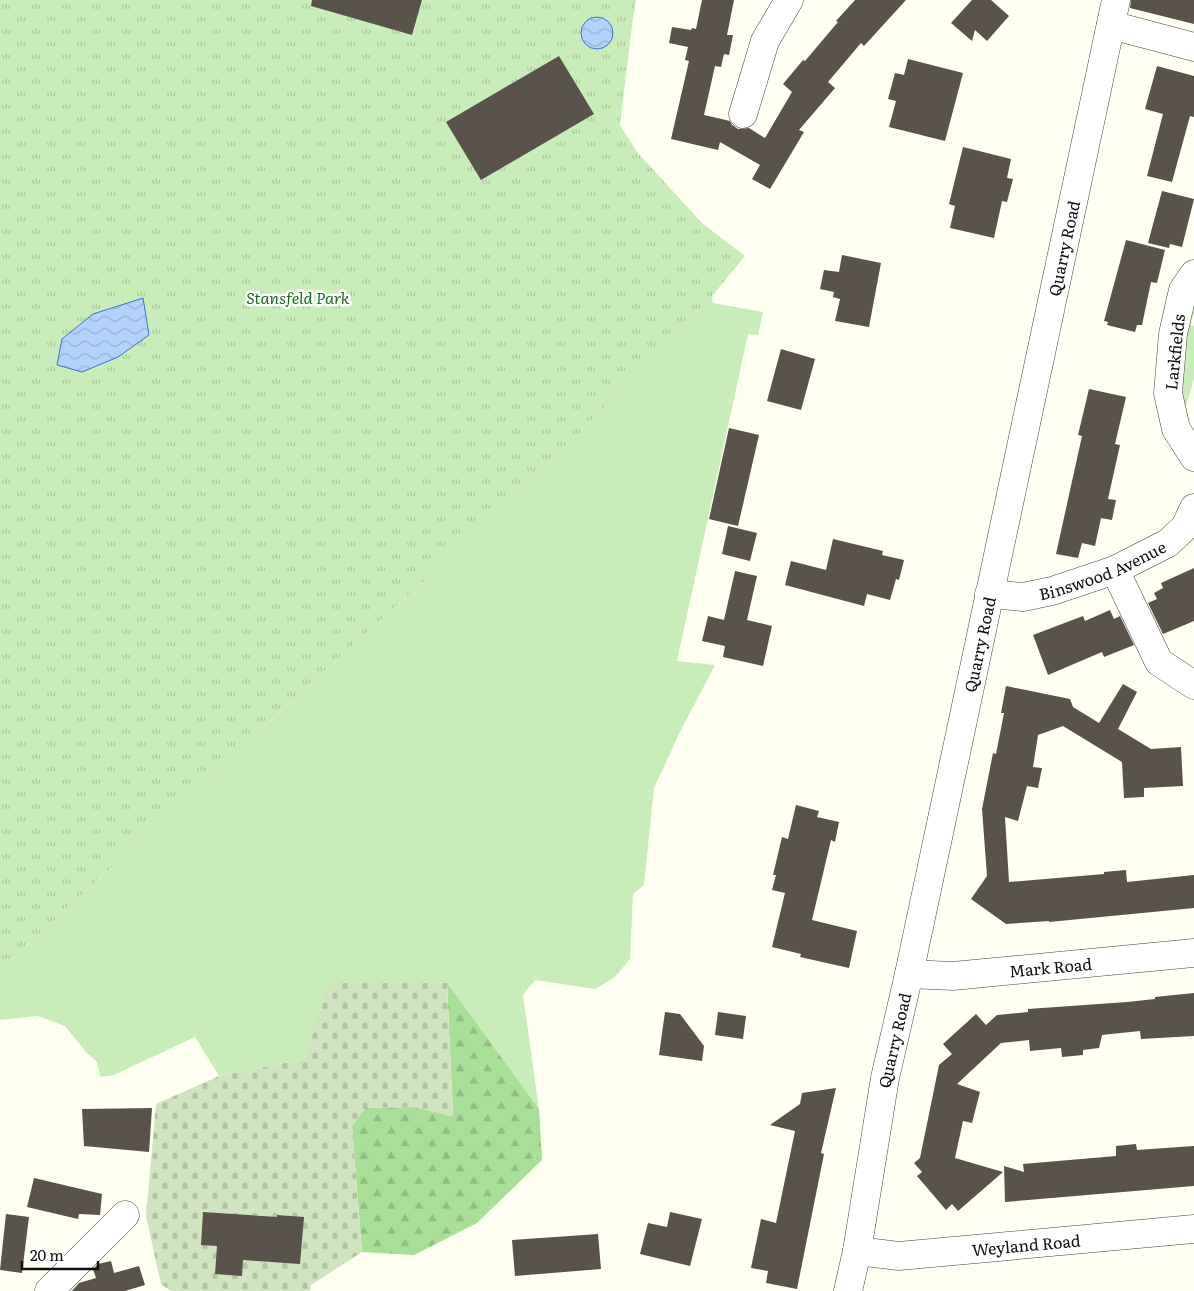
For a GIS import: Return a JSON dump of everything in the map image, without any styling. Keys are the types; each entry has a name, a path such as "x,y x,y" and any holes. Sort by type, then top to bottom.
{"street":[{"path":"743,114 765,41 789,0"},
{"path":"1114,13 1194,47"},
{"name":"Quarry Road","path":"848,1291 858,1251 885,1078 909,974 1114,13"},
{"name":"Larkfields","path":"1194,274 1184,290 1173,334 1168,392 1176,430 1194,457"},
{"name":"Binswood Avenue","path":"989,594 1023,596 1052,591 1116,570 1168,543 1185,527 1194,508"},
{"path":"1116,570 1158,662 1194,685"},
{"name":"Mark Road","path":"909,974 953,976 1194,953"},
{"path":"49,1291 125,1215"},
{"name":"Weyland Road","path":"858,1251 899,1256 1194,1229"}],"green space":[{"name":"Stansfeld Park","path":"0,0 636,0 620,125 637,152 702,223 745,256 712,296 508,506 376,624 0,970"},
{"path":"712,296 713,303 763,312 758,335 748,334 677,661 715,665 680,732 654,788 644,885 633,894 630,959 615,977 595,989 535,980 523,995 539,1109 447,984 330,983 304,1059 219,1076 195,1037 114,1075 100,1077 97,1062 85,1051 65,1026 37,1016 0,1020 0,970 376,624 508,506"},
{"path":"1194,302 1194,313 1190,325 1194,326 1194,379 1184,413 1181,401 1186,326"},
{"path":"329,983 447,983 453,1117 414,1107 365,1108 352,1126 362,1252 311,1285 310,1291 171,1291 161,1284 146,1216 156,1104 219,1076 304,1059"},
{"path":"447,983 539,1109 542,1160 477,1223 414,1255 362,1252 352,1126 365,1108 414,1107 453,1116"}],"water":[{"path":"597,17 603,18 608,22 612,27 612,39 608,44 603,48 597,49 591,48 586,44 582,39 581,33 582,27 586,22 591,18"},
{"path":"143,298 149,335 118,357 82,372 57,365 62,339 93,314"}],"building":[{"path":"312,0 422,0 412,35 311,6"},
{"path":"702,0 734,0 727,35 733,35 729,55 724,54 721,67 715,66 704,115 730,121 738,129 749,128 765,138 792,92 783,84 803,60 805,61 855,0 906,0 864,46 861,43 828,82 835,88 799,130 804,132 770,189 752,179 760,165 720,142 718,150 671,139 689,61 685,60 688,47 669,43 672,27 696,29"},
{"path":"972,0 991,0 1009,16 987,41 975,30 972,41 951,23"},
{"path":"1131,0 1194,0 1194,24 1130,8"},
{"path":"559,56 594,114 481,180 446,122"},
{"path":"908,59 963,73 945,141 889,127 896,101 888,99 895,73 904,75"},
{"path":"1157,66 1194,76 1194,117 1190,116 1172,182 1147,176 1163,114 1145,109"},
{"path":"963,147 1011,159 1007,178 1013,179 1007,202 1002,201 994,238 950,228 955,206 949,204"},
{"path":"1162,191 1194,199 1182,247 1170,244 1169,248 1148,243"},
{"path":"1126,240 1165,250 1157,283 1151,282 1142,325 1137,325 1135,332 1107,325 1108,322 1104,321"},
{"path":"842,255 881,263 869,327 835,321 840,299 833,297 834,292 820,289 824,270 839,272"},
{"path":"781,349 815,359 801,410 767,401"},
{"path":"1089,389 1126,397 1115,444 1120,445 1108,499 1116,500 1112,520 1101,518 1095,546 1082,543 1078,558 1056,554 1082,436 1078,435"},
{"path":"729,428 759,435 738,526 709,519"},
{"path":"728,526 757,533 750,561 722,554"},
{"path":"833,539 883,551 882,555 904,560 899,580 896,579 890,600 867,594 864,606 785,585 791,561 826,570"},
{"path":"1194,568 1194,621 1163,634 1148,603 1157,599 1154,593 1163,588 1161,583"},
{"path":"735,571 757,576 747,620 772,626 763,666 723,657 725,646 702,641 708,616 724,620"},
{"path":"1110,610 1114,619 1120,616 1134,645 1104,657 1102,652 1048,675 1033,635 1083,616 1085,621"},
{"path":"1123,684 1137,692 1118,729 1151,749 1181,747 1183,786 1144,788 1144,797 1124,798 1122,762 1063,726 1038,735 1033,767 1042,768 1038,788 1027,786 1018,821 1005,817 1009,882 1104,874 1104,872 1126,870 1127,882 1194,875 1194,908 1049,922 1006,924 971,899 987,876 982,809 993,753 996,754 1004,713 1001,713 1006,686 1070,699 1073,707 1099,723"},
{"path":"796,805 819,811 817,817 839,822 835,842 831,840 812,920 857,931 849,968 800,957 801,954 772,947 785,893 772,890 776,875 773,875 782,837 788,839"},
{"path":"1194,993 1194,1036 1141,1039 1140,1031 1102,1035 1099,1048 1083,1050 1083,1055 1062,1057 1061,1048 1030,1051 1029,1040 1001,1043 957,1084 980,1092 972,1123 963,1121 955,1158 1003,1172 958,1211 952,1204 946,1210 917,1176 922,1172 914,1163 920,1158 939,1065 952,1054 943,1044 976,1014 986,1025 997,1015 1028,1012 1028,1009 1127,1002"},
{"path":"665,1012 680,1014 704,1046 702,1061 659,1055"},
{"path":"718,1012 746,1016 743,1039 715,1035"},
{"path":"836,1088 821,1153 824,1154 797,1289 766,1283 768,1271 751,1268 761,1219 776,1223 795,1131 770,1125 800,1104 802,1093"},
{"path":"152,1108 149,1152 84,1146 82,1109"},
{"path":"1136,1144 1137,1150 1194,1146 1194,1186 1005,1202 1004,1166 1024,1172 1023,1164 1116,1156 1116,1146"},
{"path":"34,1178 102,1194 100,1215 79,1214 78,1219 27,1207"},
{"path":"203,1212 304,1217 300,1264 243,1260 242,1276 215,1274 217,1246 201,1245"},
{"path":"670,1212 702,1219 690,1266 640,1254 648,1223 667,1227"},
{"path":"6,1214 29,1217 22,1273 0,1270"},
{"path":"598,1234 601,1269 515,1276 512,1240"},
{"path":"111,1261 114,1273 139,1266 145,1285 125,1291 72,1291 79,1283 96,1278 93,1269 98,1264"}]}
